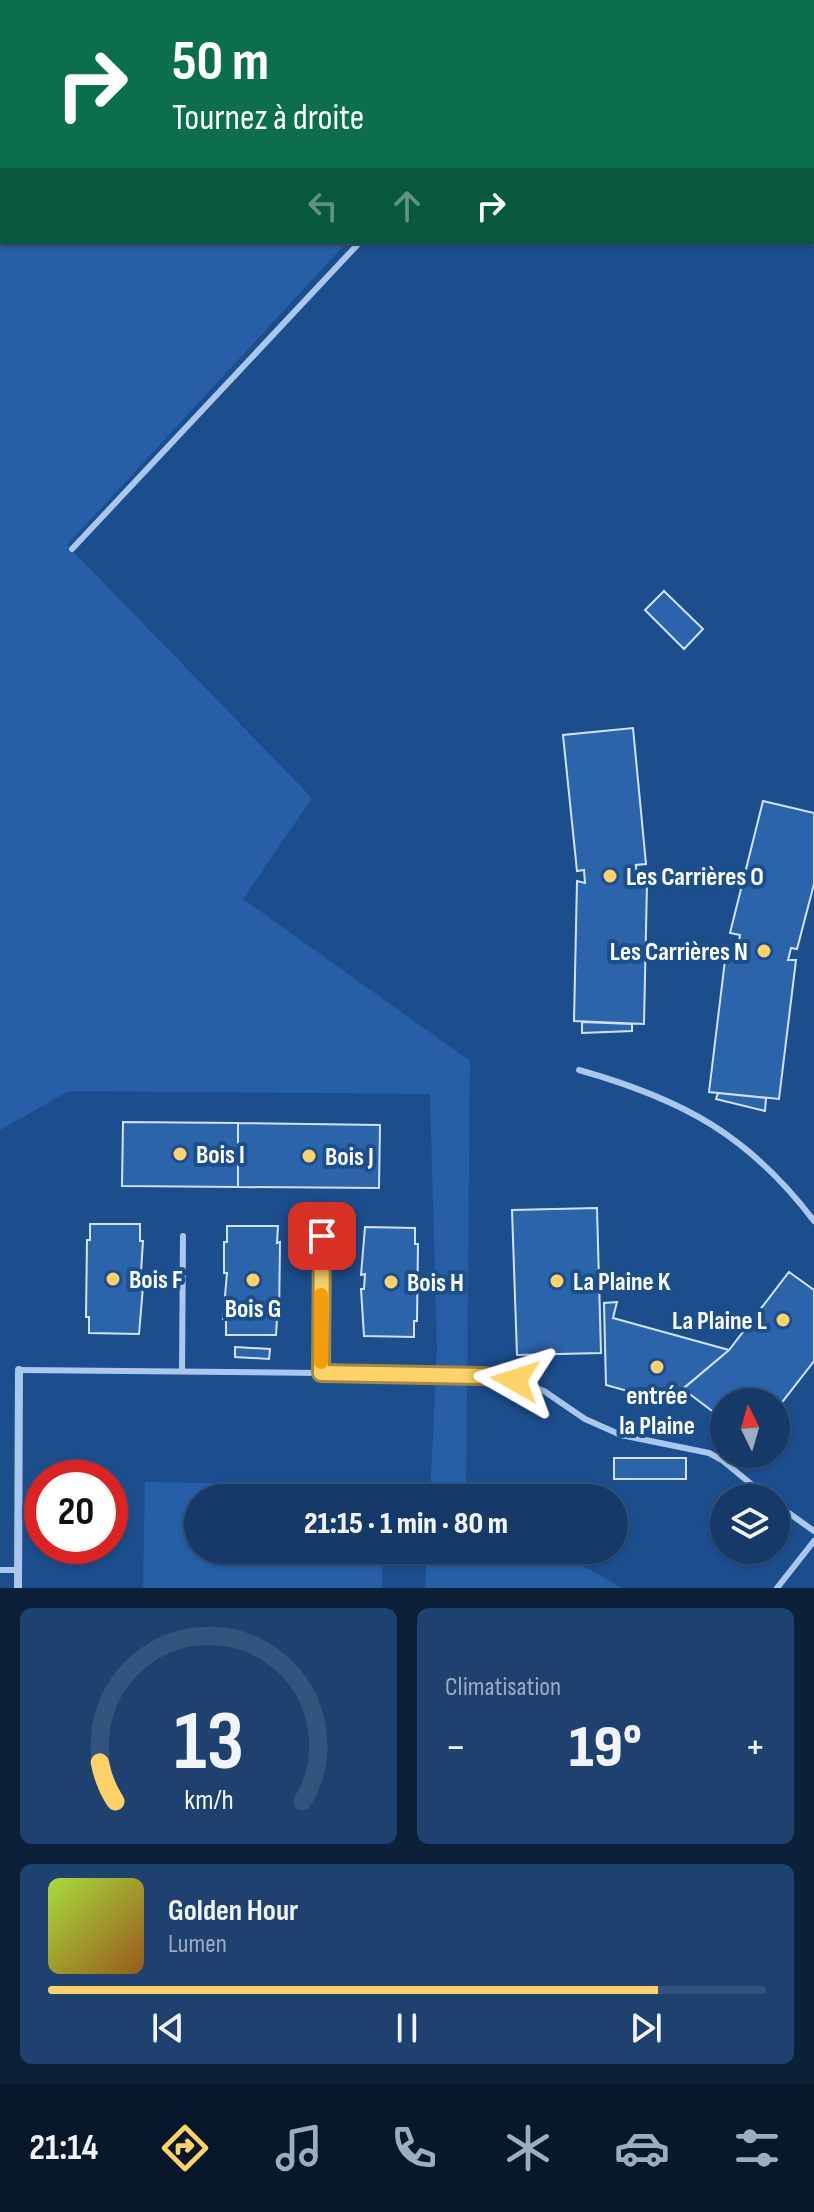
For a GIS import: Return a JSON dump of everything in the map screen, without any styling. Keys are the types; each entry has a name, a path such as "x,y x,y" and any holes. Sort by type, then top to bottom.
{"street":[{"path":"18,1588 19,1370"}],"lane":[{"path":"72,549 358,244"},
{"path":"579,1070 642,1090 709,1122 772,1170 814,1221"},
{"path":"182,1371 183,1236"},
{"path":"321,1373 322,1236"},
{"path":"19,1370 482,1376 515,1380 544,1391 585,1419 621,1435 709,1453 750,1484"},
{"path":"790,1514 814,1531"},
{"path":"778,1586 814,1541"},
{"path":"0,1570 18,1570"}],"shaded area":[{"path":"0,244 345,244 67,545 312,798 243,899 470,1061 466,1484 431,1484 437,1349 430,1094 69,1091 0,1130"},
{"path":"145,1482 264,1484 184,1484 184,1564 383,1564 382,1588 143,1588"},
{"path":"426,1564 580,1564 622,1588 425,1588"}],"building":[{"path":"664,591 703,629 684,649 645,610"},
{"name":"Les Carrières O","path":"633,728 646,864 636,865 637,883 647,883 644,1024 574,1021 577,881 585,883 584,870 577,871 563,735"},
{"name":"Les Carrières N","path":"763,801 814,813 814,884 797,949 791,948 788,960 796,960 779,1099 709,1092 726,952 737,954 740,935 730,933"},
{"path":"582,1022 632,1024 632,1031 582,1033"},
{"path":"718,1093 766,1098 765,1111 716,1099"},
{"name":"Bois I","path":"123,1122 238,1123 238,1187 122,1186"},
{"name":"Bois J","path":"238,1123 380,1125 379,1188 238,1187"},
{"name":"La Plaine K","path":"597,1208 601,1353 517,1355 512,1210"},
{"name":"Bois F","path":"90,1224 140,1224 140,1241 143,1241 140,1287 143,1287 139,1334 89,1333 89,1317 86,1317"},
{"name":"Bois G","path":"227,1226 278,1226 279,1319 276,1335 226,1335 226,1319 223,1319"},
{"name":"Bois H","path":"365,1227 415,1228 415,1244 418,1244 414,1337 364,1336 361,1289 364,1289 365,1274 361,1275"},
{"name":"La Plaine L","path":"789,1272 814,1290 814,1361 790,1392 790,1388 710,1388 710,1409 683,1389 729,1350"},
{"name":"entrée la Plaine","path":"617,1302 613,1318 729,1350 667,1402 606,1385 604,1303"},
{"path":"235,1347 270,1349 269,1359 235,1357"},
{"path":"614,1458 686,1458 686,1479 614,1479"}],"slow traffic":[{"path":"321,1295 321,1362"}],"place":[{"name":"Les Carrières O","path":"610,876"},
{"name":"Les Carrières N","path":"764,951"},
{"name":"Bois I","path":"180,1154"},
{"name":"Bois J","path":"309,1156"},
{"name":"Bois F","path":"113,1279"},
{"name":"Bois G","path":"253,1280"},
{"name":"La Plaine K","path":"557,1281"},
{"name":"Bois H","path":"391,1282"},
{"name":"La Plaine L","path":"783,1320"},
{"name":"entrée la Plaine","path":"657,1367"}],"route":[{"path":"322,1236 321,1373 482,1376 515,1380"}]}
